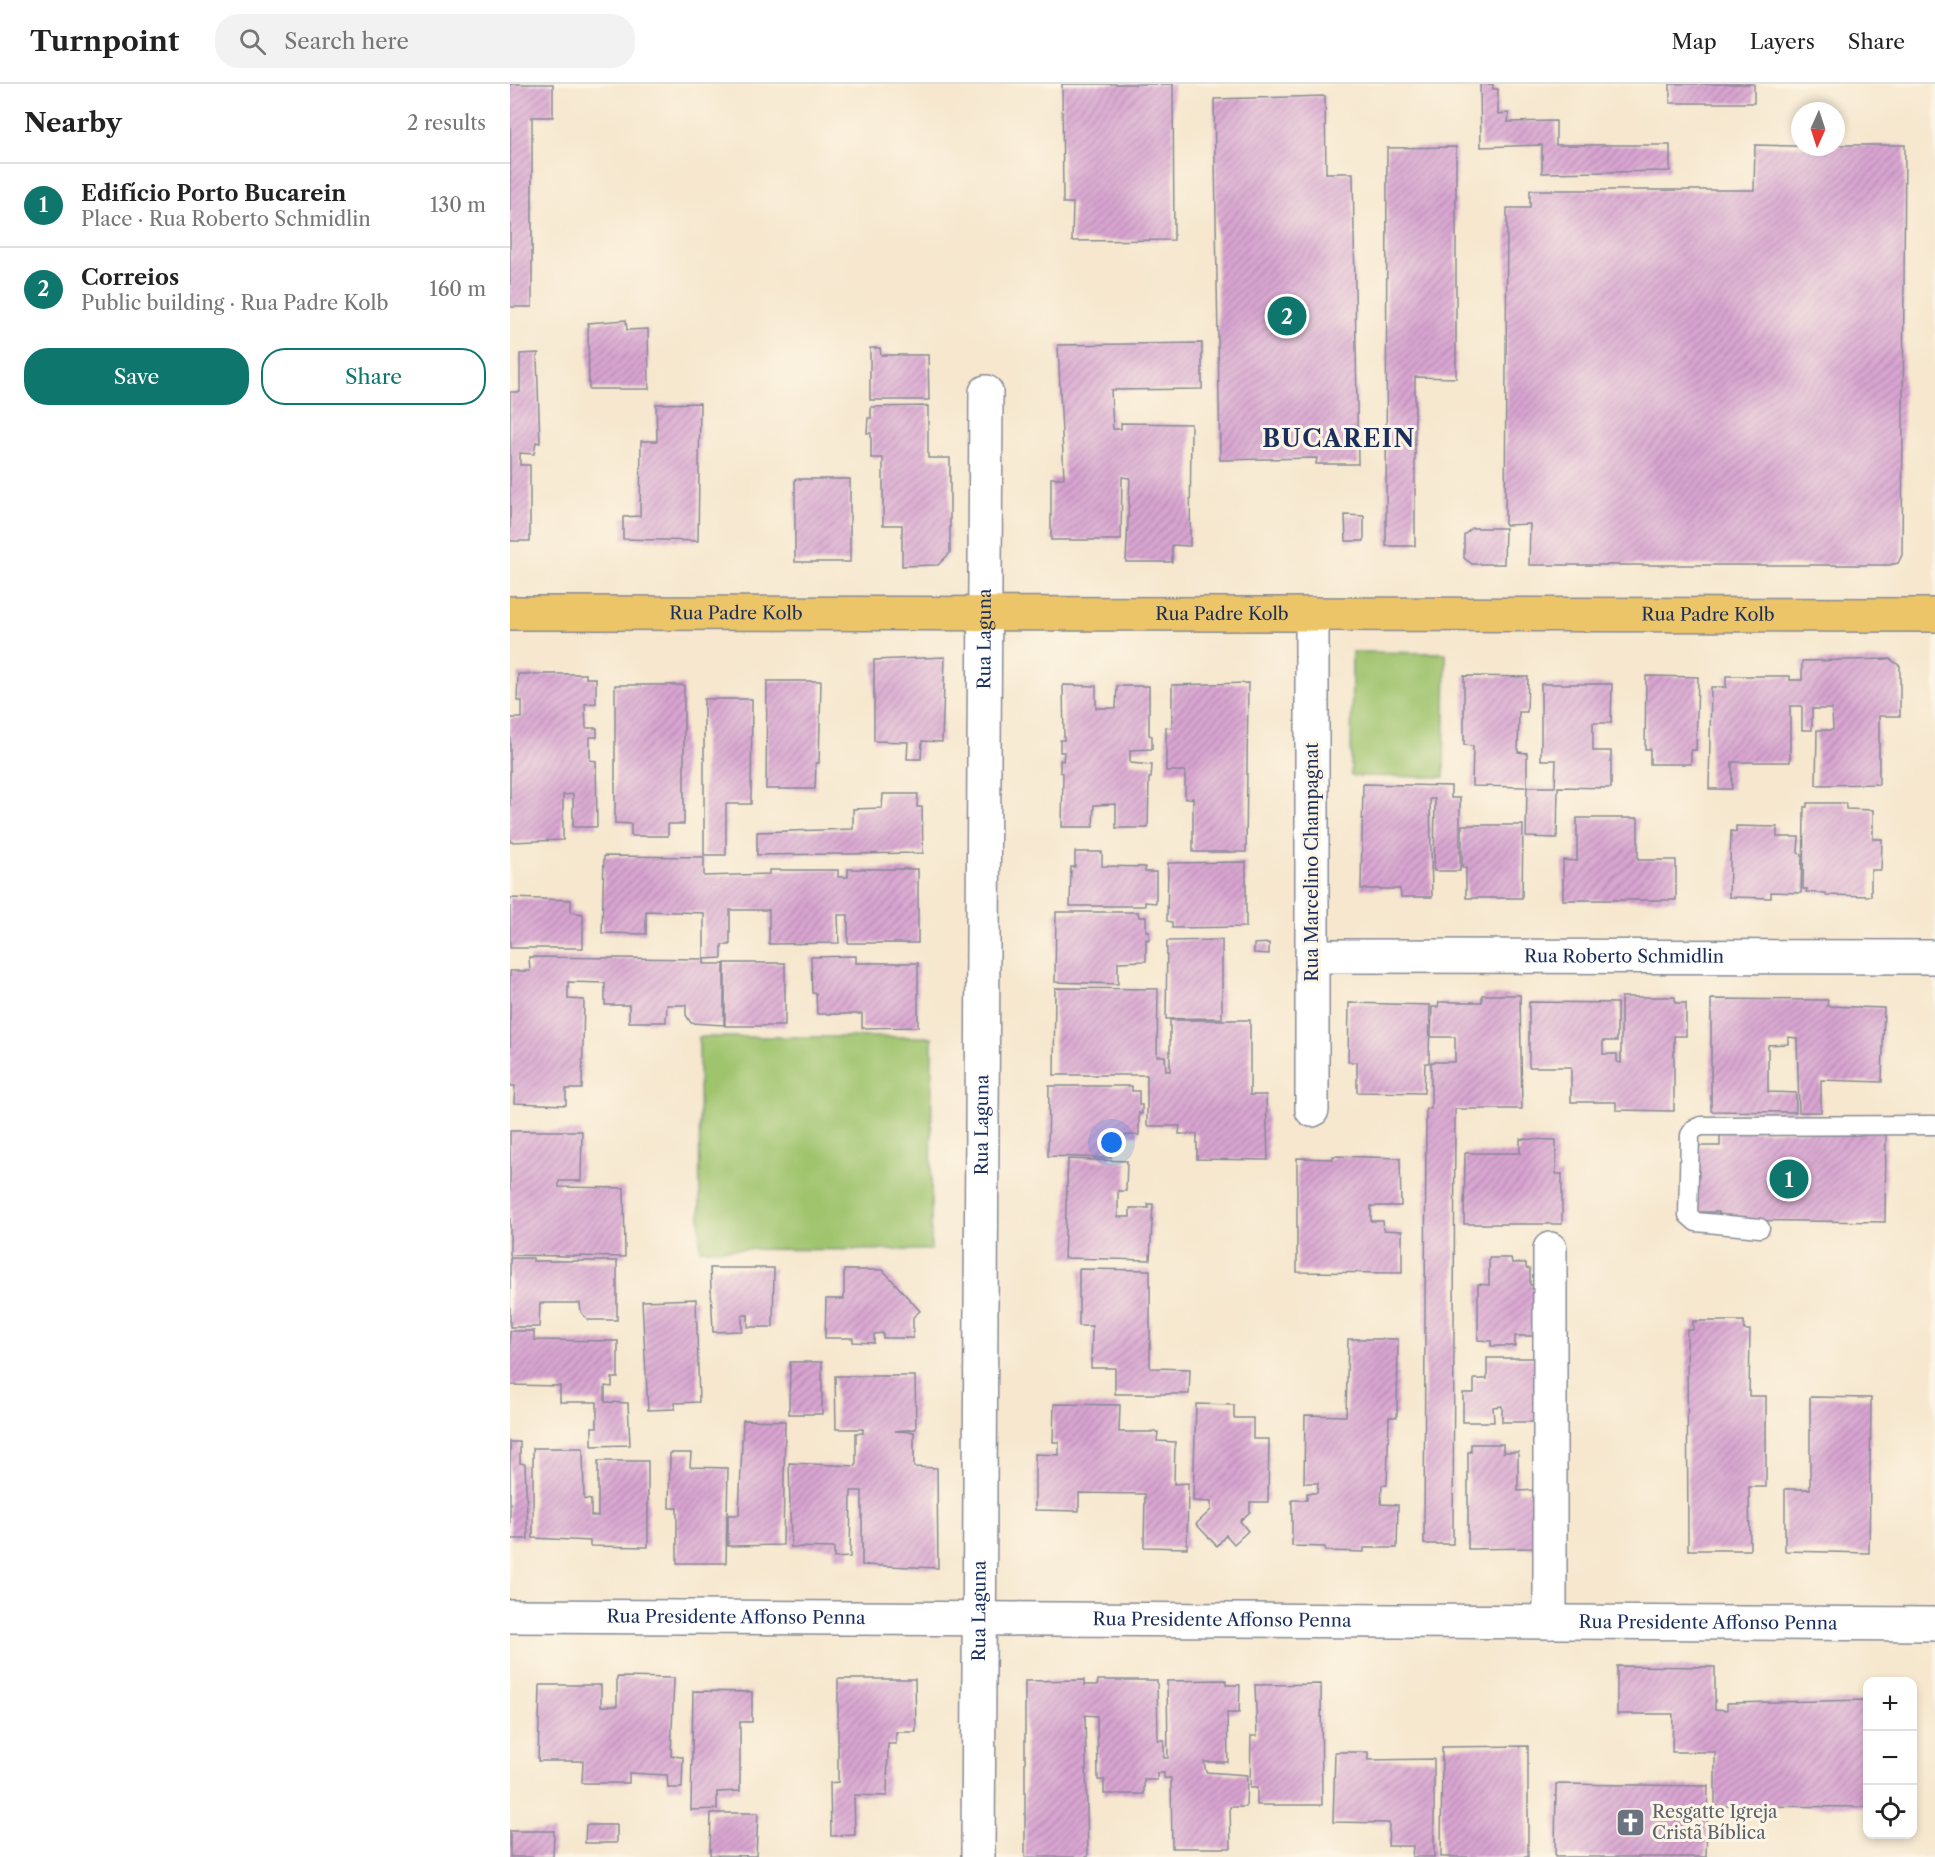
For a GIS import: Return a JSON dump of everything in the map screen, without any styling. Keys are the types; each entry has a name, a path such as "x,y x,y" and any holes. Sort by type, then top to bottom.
{"main road":[{"name":"Rua Padre Kolb","path":"510,613 1935,615"}],"street":[{"name":"Rua Laguna","path":"978,1857 986,392"},
{"name":"Rua Marcelino Champagnat","path":"1312,614 1312,1110"},
{"name":"Rua Roberto Schmidlin","path":"1312,956 1935,957"},
{"path":"1550,1249 1550,1622"},
{"name":"Rua Presidente Affonso Penna","path":"510,1616 1935,1624"}],"lane":[{"path":"1760,1228 1696,1222 1688,1215 1690,1135 1694,1129 1701,1126 1935,1125"}],"green space":[{"path":"1352,652 1446,653 1444,777 1351,776"},
{"path":"699,1037 932,1037 931,1250 700,1249"}],"building":[{"path":"510,84 553,84 553,117 532,117 532,307 510,307"},
{"path":"1062,84 1173,84 1174,240 1072,241 1073,203 1063,203"},
{"path":"1480,84 1493,84 1493,89 1498,89 1498,114 1509,113 1508,122 1556,121 1556,145 1670,145 1670,171 1542,173 1542,145 1481,147"},
{"path":"1670,84 1754,84 1754,103 1670,103"},
{"path":"1325,96 1326,173 1353,173 1358,464 1316,464 1317,458 1220,460 1214,99"},
{"path":"1755,145 1791,146 1791,156 1845,156 1845,145 1905,145 1902,555 1898,563 1889,565 1529,565 1530,524 1505,525 1507,208 1530,208 1530,190 1754,190"},
{"path":"1456,147 1456,378 1415,377 1415,546 1386,546 1387,148"},
{"path":"626,320 627,330 648,329 649,389 589,389 588,323"},
{"path":"1202,343 1202,389 1111,390 1113,429 1121,429 1121,423 1191,424 1190,546 1172,545 1172,562 1126,562 1130,478 1122,477 1121,540 1051,540 1051,478 1064,478 1058,345"},
{"path":"870,348 880,348 881,355 928,355 929,400 870,400"},
{"path":"539,353 537,357 540,443 536,442 534,454 520,453 520,465 530,465 530,541 510,541 510,392 520,392 520,354"},
{"path":"700,403 698,541 623,539 623,517 640,516 641,441 657,441 656,404"},
{"path":"928,406 928,458 950,458 950,553 938,565 902,566 902,525 883,525 883,458 871,458 871,433 867,433 868,418 871,418 871,407"},
{"path":"795,479 850,479 850,562 795,562"},
{"path":"1345,515 1364,516 1364,541 1346,541"},
{"path":"1472,528 1505,528 1504,564 1472,564 1464,558 1464,535"},
{"path":"945,657 942,742 922,741 921,759 907,759 908,742 874,741 874,660"},
{"path":"1890,659 1900,666 1900,716 1879,716 1879,784 1816,785 1817,730 1833,730 1832,709 1812,709 1812,730 1802,730 1802,706 1790,706 1790,762 1732,762 1732,789 1709,789 1711,687 1726,687 1726,676 1790,676 1790,680 1802,680 1802,661"},
{"path":"518,674 586,674 586,678 596,678 596,703 585,704 586,728 597,728 597,737 590,737 590,760 596,761 597,827 573,827 573,794 563,795 563,840 510,842 510,718 522,718 522,701 517,701"},
{"path":"1464,676 1528,677 1527,712 1519,712 1518,752 1527,753 1527,787 1472,786 1473,746 1464,745"},
{"path":"1646,676 1698,677 1696,750 1691,750 1691,764 1650,764 1650,749 1645,749"},
{"path":"767,681 821,681 819,763 816,763 815,789 766,789"},
{"path":"1248,683 1246,852 1193,852 1193,798 1185,799 1185,771 1166,771 1166,727 1172,728 1172,685"},
{"path":"1541,684 1612,684 1611,723 1593,723 1593,751 1611,751 1611,788 1558,787 1557,838 1526,837 1527,787 1555,787 1556,760 1541,760"},
{"path":"615,685 684,685 684,824 668,824 668,836 631,836 631,824 615,823"},
{"path":"1063,685 1096,686 1096,708 1116,708 1117,686 1149,686 1149,735 1152,736 1152,749 1130,750 1130,763 1152,765 1151,778 1149,778 1148,828 1116,828 1116,804 1094,805 1093,827 1062,827 1063,773 1060,772 1060,760 1063,761 1064,752 1060,752 1060,740 1064,740"},
{"path":"704,699 752,699 751,804 726,804 726,855 704,855"},
{"path":"1363,784 1451,786 1451,798 1460,798 1460,871 1434,871 1435,799 1430,799 1432,897 1401,897 1400,889 1361,889"},
{"path":"883,794 918,794 917,807 922,807 923,853 757,855 757,832 853,829 853,809 882,808"},
{"path":"1807,803 1846,803 1846,809 1873,810 1873,839 1882,839 1881,870 1871,870 1871,896 1826,895 1826,893 1806,892 1807,889 1803,889 1804,807 1807,807"},
{"path":"1577,818 1638,818 1638,860 1676,860 1676,900 1563,900 1563,860 1577,861"},
{"path":"1462,825 1523,825 1522,898 1466,898 1466,868 1462,868"},
{"path":"1736,826 1777,827 1777,837 1799,837 1798,853 1802,854 1801,893 1771,892 1771,898 1729,897 1731,831 1736,832"},
{"path":"1075,852 1102,852 1102,866 1145,867 1145,872 1156,872 1156,903 1145,902 1145,906 1070,906 1071,867 1075,867"},
{"path":"604,856 704,857 704,876 769,874 769,870 838,870 838,877 848,877 848,869 918,869 918,943 848,943 848,915 838,915 839,943 769,944 769,910 730,910 730,945 722,945 722,958 704,959 704,913 646,911 646,934 602,933"},
{"path":"1246,862 1246,927 1172,928 1172,922 1167,921 1168,863"},
{"path":"510,898 571,900 571,912 583,914 583,948 510,948"},
{"path":"1056,912 1138,912 1139,917 1146,917 1146,931 1149,931 1149,940 1146,939 1146,961 1118,962 1118,984 1055,982"},
{"path":"1222,940 1222,1018 1166,1019 1167,941"},
{"path":"1269,943 1269,954 1254,953 1254,944"},
{"path":"856,956 856,963 918,963 918,1027 862,1028 862,1014 817,1014 816,993 812,993 811,957"},
{"path":"529,957 704,959 704,964 724,964 724,1025 691,1023 686,1015 686,1005 667,1005 666,1022 629,1022 629,1005 605,1005 605,983 568,982 568,999 584,1000 582,1089 566,1089 566,1105 514,1103 515,1086 510,1086 510,971 530,971"},
{"path":"725,963 785,963 785,1026 725,1026"},
{"path":"1055,988 1158,989 1157,1056 1165,1056 1166,1071 1170,1071 1170,1020 1250,1020 1250,1095 1266,1095 1268,1160 1197,1159 1197,1134 1179,1134 1180,1126 1147,1126 1147,1075 1054,1075"},
{"path":"1482,995 1520,995 1522,1109 1455,1109 1453,1544 1424,1544 1426,1109 1431,1109 1431,1062 1455,1062 1455,1037 1431,1037 1432,1007 1438,1007 1439,1002 1482,1002"},
{"path":"1621,997 1675,997 1675,1003 1686,1003 1686,1036 1674,1036 1674,1111 1616,1110 1616,1102 1571,1102 1571,1067 1529,1067 1529,1002 1617,1003 1617,1041 1603,1041 1603,1054 1617,1054 1617,1062 1621,1063"},
{"path":"1711,999 1828,1000 1827,1006 1884,1008 1882,1082 1821,1080 1821,1112 1799,1112 1797,1038 1788,1037 1788,1044 1768,1045 1768,1092 1796,1093 1796,1112 1711,1111"},
{"path":"1349,1003 1430,1005 1429,1063 1425,1063 1424,1093 1357,1092 1357,1062 1348,1062"},
{"path":"1049,1086 1132,1086 1132,1091 1139,1091 1139,1105 1142,1105 1142,1114 1139,1113 1139,1135 1111,1136 1111,1158 1048,1156"},
{"path":"1886,1130 1885,1222 1720,1220 1719,1212 1693,1212 1694,1146 1720,1146 1720,1131"},
{"path":"510,1131 582,1131 581,1181 559,1181 559,1187 624,1188 625,1257 510,1255"},
{"path":"1520,1139 1556,1140 1556,1174 1562,1174 1562,1224 1464,1224 1465,1153 1520,1153"},
{"path":"1333,1156 1400,1158 1401,1206 1371,1206 1371,1221 1383,1221 1384,1230 1402,1231 1402,1273 1297,1272 1297,1158 1333,1159"},
{"path":"1068,1159 1127,1161 1126,1191 1118,1191 1118,1217 1130,1217 1130,1208 1149,1208 1148,1204 1153,1204 1150,1260 1064,1258"},
{"path":"510,1258 533,1258 533,1261 617,1261 617,1320 588,1320 581,1312 580,1303 540,1303 539,1327 510,1327"},
{"path":"1489,1258 1511,1258 1512,1263 1526,1263 1526,1268 1530,1269 1530,1285 1537,1285 1537,1336 1515,1336 1515,1346 1491,1346 1491,1341 1478,1340 1478,1284 1489,1285"},
{"path":"710,1268 774,1268 773,1327 748,1327 748,1315 742,1315 742,1331 713,1332"},
{"path":"1079,1269 1150,1270 1150,1368 1190,1369 1189,1394 1115,1394 1115,1368 1091,1368 1092,1326 1079,1326"},
{"path":"844,1270 883,1270 920,1311 913,1317 913,1338 883,1338 883,1333 874,1334 874,1343 853,1342 853,1338 825,1338 826,1299 844,1299"},
{"path":"696,1299 699,1402 675,1403 675,1409 648,1410 642,1301"},
{"path":"1693,1321 1744,1321 1744,1330 1750,1330 1749,1396 1766,1396 1766,1487 1749,1487 1750,1550 1688,1550 1687,1330 1693,1330"},
{"path":"510,1331 534,1331 534,1340 618,1341 618,1378 612,1378 612,1387 605,1386 605,1402 628,1403 630,1445 592,1446 592,1427 597,1427 597,1402 560,1402 560,1386 510,1385"},
{"path":"1348,1339 1398,1339 1397,1417 1389,1417 1387,1485 1382,1485 1381,1504 1398,1505 1397,1548 1364,1548 1364,1552 1325,1551 1325,1547 1292,1546 1292,1500 1307,1500 1307,1493 1317,1493 1318,1483 1304,1483 1305,1415 1346,1416"},
{"path":"1487,1358 1546,1358 1540,1422 1502,1422 1502,1406 1493,1407 1494,1422 1463,1422 1463,1393 1474,1393 1474,1379 1487,1379"},
{"path":"790,1362 822,1362 822,1414 789,1414"},
{"path":"835,1376 915,1376 916,1429 895,1431 914,1432 914,1467 937,1468 938,1568 862,1565 862,1491 851,1491 850,1557 834,1558 834,1548 791,1547 789,1463 856,1466 856,1433 863,1433 863,1429 836,1429"},
{"path":"1810,1397 1871,1398 1869,1553 1785,1551 1785,1489 1810,1489"},
{"path":"1054,1404 1120,1405 1119,1432 1158,1432 1157,1441 1175,1442 1174,1484 1188,1483 1187,1548 1144,1547 1145,1494 1079,1493 1079,1511 1035,1510 1035,1454 1059,1455 1059,1442 1053,1442"},
{"path":"1196,1404 1234,1405 1234,1418 1253,1418 1253,1439 1269,1439 1268,1502 1250,1502 1250,1512 1240,1521 1248,1531 1234,1544 1226,1535 1217,1546 1196,1524 1211,1510 1211,1502 1193,1501"},
{"path":"743,1420 785,1421 783,1545 728,1546 728,1515 739,1515"},
{"path":"510,1442 520,1442 520,1463 525,1464 528,1539 510,1539"},
{"path":"1471,1444 1503,1444 1503,1452 1518,1452 1518,1491 1538,1490 1538,1548 1468,1549 1468,1452 1471,1452"},
{"path":"533,1448 583,1448 584,1499 591,1500 591,1516 598,1516 598,1461 648,1461 648,1547 590,1546 590,1541 533,1538"},
{"path":"670,1453 691,1453 690,1467 728,1468 726,1563 677,1563 677,1508 669,1508"},
{"path":"1617,1666 1715,1667 1715,1709 1727,1710 1727,1703 1863,1700 1863,1807 1715,1806 1715,1752 1672,1752 1673,1714 1617,1714"},
{"path":"617,1677 674,1678 671,1756 683,1757 682,1788 668,1788 667,1775 629,1773 629,1783 582,1783 583,1761 538,1761 540,1685 601,1685 601,1706 617,1706"},
{"path":"838,1679 915,1679 916,1732 896,1732 896,1744 888,1744 887,1796 854,1795 855,1835 831,1836 830,1783 838,1782"},
{"path":"1084,1680 1084,1685 1097,1685 1098,1680 1157,1680 1158,1740 1164,1740 1164,1758 1168,1758 1167,1681 1226,1680 1226,1685 1240,1685 1239,1713 1227,1713 1228,1762 1204,1762 1206,1772 1247,1775 1246,1807 1230,1807 1231,1848 1172,1848 1171,1778 1164,1778 1164,1773 1157,1773 1157,1780 1144,1780 1144,1794 1104,1794 1104,1780 1098,1780 1097,1716 1085,1715 1088,1857 1025,1857 1025,1681"},
{"path":"1321,1684 1322,1805 1257,1805 1257,1788 1250,1788 1251,1736 1257,1736 1255,1685"},
{"path":"693,1691 752,1692 752,1722 740,1722 740,1791 717,1792 717,1809 691,1810"},
{"path":"1528,1746 1528,1857 1441,1857 1442,1747"},
{"path":"1335,1752 1368,1752 1368,1760 1434,1759 1434,1857 1412,1857 1413,1846 1388,1846 1389,1823 1333,1822"},
{"name":"Resgatte Igreja Cristã Bíblica","path":"1556,1784 1708,1786 1706,1857 1555,1857"},
{"path":"711,1813 758,1813 756,1856 710,1855"},
{"path":"586,1825 617,1825 617,1843 585,1843"},
{"path":"510,1831 554,1831 553,1857 510,1857"}],"place":[{"name":"Correios","path":"1287,316"},
{"name":"Edifício Porto Bucarein","path":"1789,1179"},
{"name":"Resgatte Igreja Cristã Bíblica","path":"1631,1822"}],"district":[{"name":"BUCAREIN","path":"1339,439"}]}
